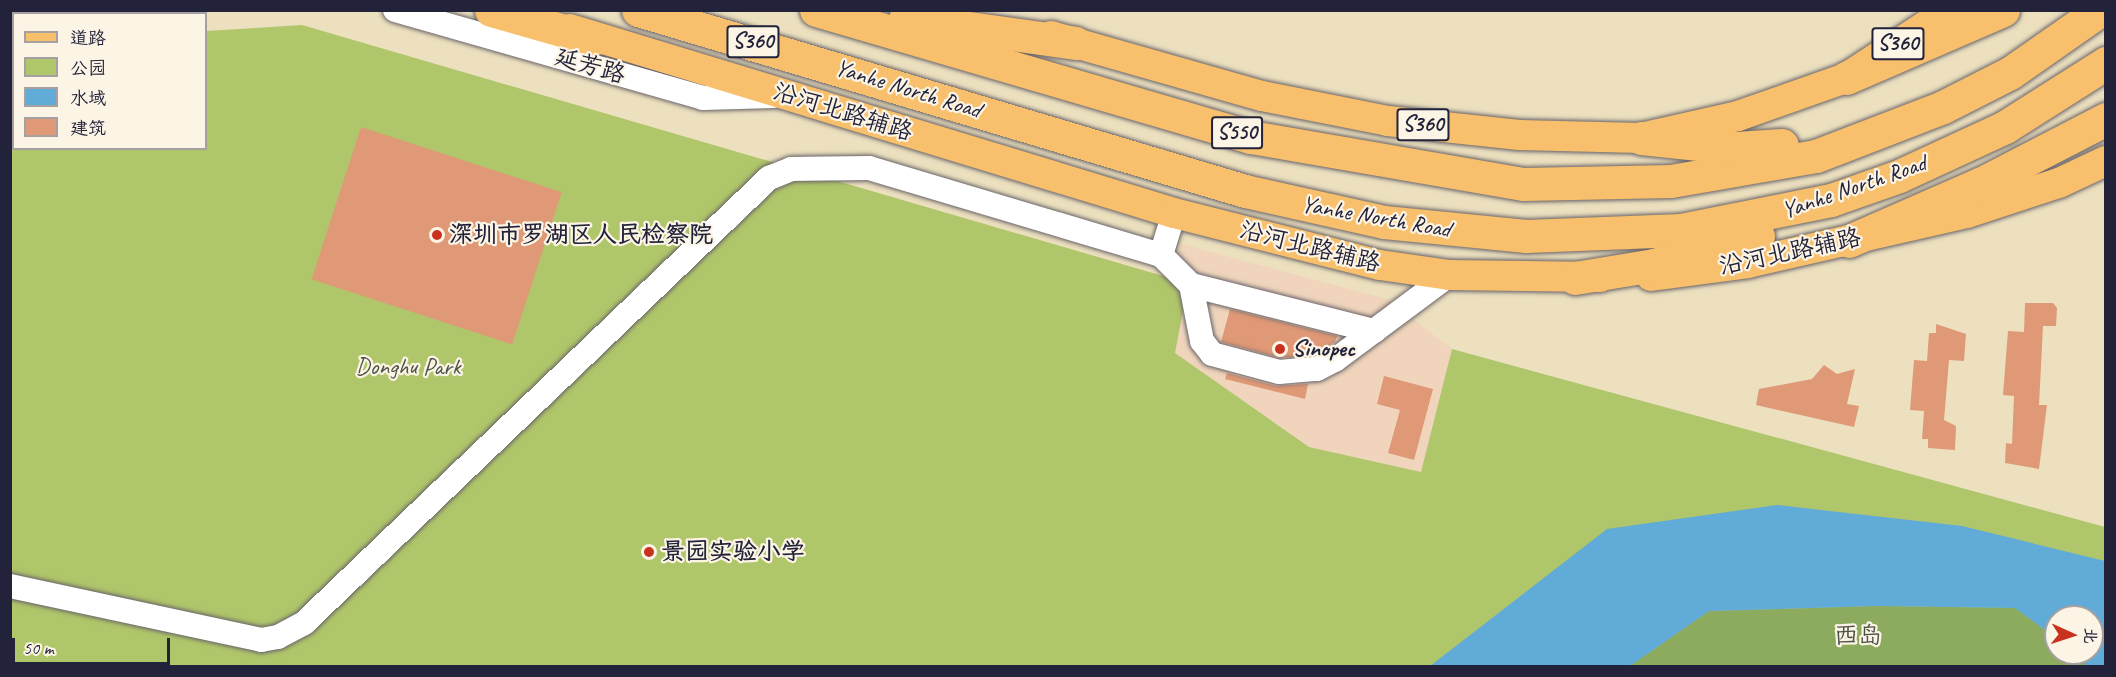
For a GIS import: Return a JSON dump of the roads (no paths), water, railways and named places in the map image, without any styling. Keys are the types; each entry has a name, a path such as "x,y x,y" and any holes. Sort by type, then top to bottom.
{"highway":[{"name":"S360","path":"491,10 593,39"},
{"name":"Yanhe North Road","path":"638,10 1245,190 1460,233 1526,237 1681,230 1788,212 1899,176 2005,127 2106,63"},
{"name":"Yanhe North Road","path":"816,10 1251,137 1376,162 1523,184 1671,181 1816,156 1873,137 2010,73 2100,10"},
{"path":"845,10 1075,43"},
{"path":"1846,78 2003,10"},
{"path":"1849,241 1982,183 2106,119"},
{"path":"1641,138 1736,148 1873,137"},
{"path":"1575,278 1654,265 1769,233 1899,176"}],"main road":[{"name":"沿河北路辅路","path":"531,10 593,39 1174,213 1380,265 1449,275 1575,278 1692,272 1849,241 1967,213 2059,183 2106,161"},
{"name":"S360","path":"965,10 1262,96 1388,122 1519,135 1641,138 1738,116 1846,78 1950,10"}],"street":[{"name":"延芳路","path":"395,10 703,98 789,96"},
{"path":"10,586 261,640 278,638 304,623 769,178 791,169 869,168 1161,255 1191,285 1374,331"},
{"path":"1161,255 1174,213"},
{"path":"1191,285 1202,341 1227,360 1279,372 1317,369 1374,331 1449,275"}],"water":[{"path":"1777,505 1962,526 2105,561 2105,666 2086,665 2104,665 2104,605 2044,605 2044,629 2015,608 1878,606 1709,611 1630,666 1430,666 1607,529"}],"place":[{"name":"深圳市罗湖区人民检察院","path":"437,235"},
{"name":"Sinopec","path":"1280,349"},
{"name":"景园实验小学","path":"649,552"}],"park label":[{"name":"Donghu Park","path":"408,367"},
{"name":"西岛","path":"1858,636"}]}
